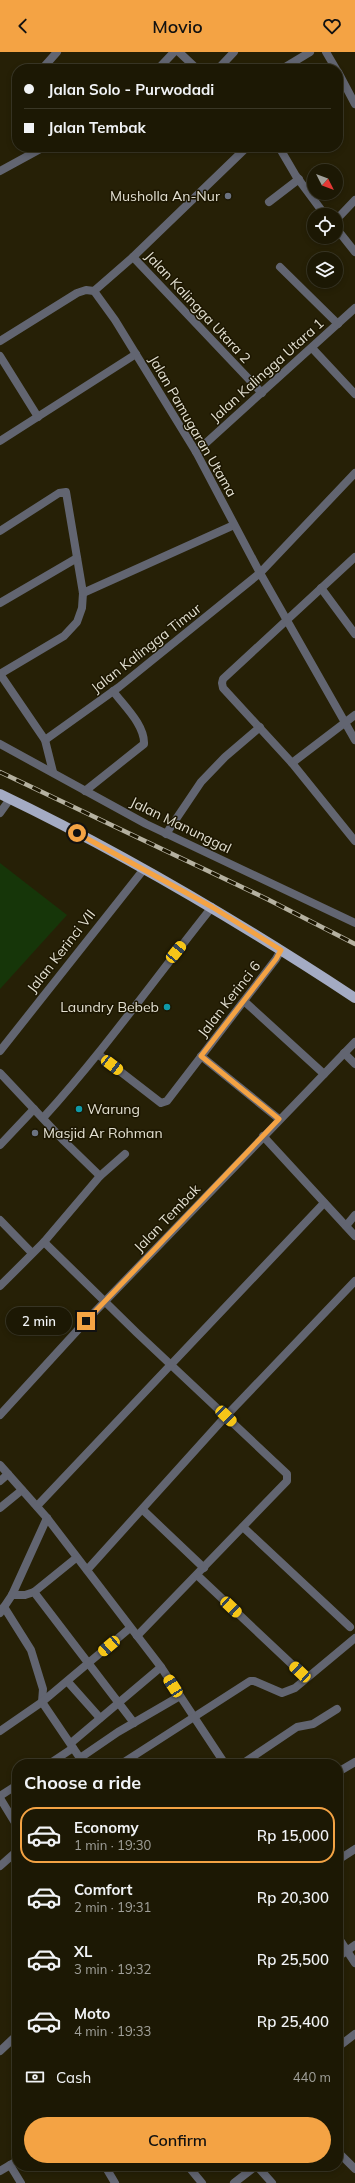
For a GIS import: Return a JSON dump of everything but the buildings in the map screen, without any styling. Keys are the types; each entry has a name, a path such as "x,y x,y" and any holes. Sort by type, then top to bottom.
{"main road":[{"path":"0,794 144,869 212,907 355,998"}],"street":[{"path":"46,64 57,52"},
{"path":"163,64 174,52"},
{"path":"179,52 192,64"},
{"path":"223,64 234,52"},
{"path":"290,64 310,52"},
{"path":"326,52 333,64"},
{"path":"343,81 355,104"},
{"path":"0,171 35,152"},
{"path":"0,341 77,293 86,290 94,291 133,256 242,152"},
{"path":"282,152 320,208"},
{"path":"269,202 299,179"},
{"path":"343,213 355,200"},
{"path":"343,237 355,252"},
{"name":"Jalan Kalingga Utara 2","path":"133,256 262,393"},
{"path":"280,267 338,324"},
{"name":"Jalan Pamugaran Utama","path":"94,291 104,303 196,452 234,526 355,740"},
{"name":"Jalan Kalingga Utara 1","path":"196,452 355,308"},
{"path":"312,348 355,394"},
{"path":"0,441 136,354"},
{"path":"0,356 38,417"},
{"path":"260,573 355,473"},
{"path":"0,531 64,491 67,494 83,593 80,615 70,631 1,675 45,740 53,772"},
{"path":"83,593 234,526"},
{"path":"355,557 223,679 222,683 223,688 292,763 355,841"},
{"path":"0,603 77,558"},
{"name":"Jalan Kalingga Timur","path":"45,740 113,691 260,573"},
{"path":"321,588 355,634"},
{"path":"85,791 144,744 142,729 113,691"},
{"path":"292,763 355,715"},
{"path":"166,834 201,782 225,757 260,727"},
{"name":"Jalan Manunggal","path":"0,744 166,834 355,923"},
{"path":"0,813 10,799"},
{"name":"Jalan Kerinci VII","path":"0,1051 144,869"},
{"path":"44,1118 99,1055 132,1008 212,907"},
{"name":"Jalan Kerinci 6","path":"99,1055 161,1103 167,1102 281,950"},
{"path":"244,1001 324,1074"},
{"name":"Jalan Tembak","path":"0,1415 279,1119 355,1042"},
{"path":"344,1053 355,1064"},
{"path":"201,1056 279,1119"},
{"path":"0,1073 64,1141 100,1176"},
{"path":"0,1145 34,1109"},
{"path":"263,1136 355,1236"},
{"path":"0,1286 44,1242 100,1176 125,1154"},
{"path":"37,1506 324,1203"},
{"path":"346,1226 355,1215"},
{"path":"0,1220 32,1253"},
{"path":"44,1242 105,1302 287,1474 287,1481 137,1636"},
{"path":"87,1570 143,1510 226,1416 355,1281"},
{"path":"0,1465 47,1518 76,1558 87,1570 161,1667 222,1759"},
{"path":"0,1481 8,1474"},
{"path":"0,1508 22,1490"},
{"path":"143,1510 204,1568"},
{"path":"47,1518 12,1595 2,1610 31,1650 43,1689 42,1702 81,1759"},
{"path":"243,1527 350,1627"},
{"path":"12,1595 25,1595 34,1592 76,1558"},
{"path":"197,1575 300,1672"},
{"path":"34,1592 88,1665 134,1723"},
{"path":"0,1731 68,1682 130,1628"},
{"path":"129,1759 250,1681 254,1681 282,1693 295,1688 355,1638"},
{"path":"55,1759 72,1746 100,1718 161,1667"},
{"path":"68,1682 100,1718"},
{"path":"85,1759 134,1723 180,1696"},
{"path":"249,1759 297,1727 313,1724 337,1709"},
{"path":"343,1769 355,1762"},
{"path":"12,1789 0,1797 12,1817"},
{"path":"343,1857 355,1849"},
{"path":"0,1866 12,1855"},
{"path":"343,1944 355,1963"},
{"path":"343,1953 355,1945"},
{"path":"343,2042 355,2034"},
{"path":"0,2051 12,2040"},
{"path":"343,2157 355,2169"},
{"path":"0,2171 12,2164"},
{"path":"17,2171 21,2183"},
{"path":"108,2171 115,2183"},
{"path":"192,2171 202,2183"},
{"path":"234,2183 250,2171"},
{"path":"261,2171 272,2183"}],"green space":[{"path":"0,863 67,915 0,989"}],"railway":[{"path":"0,772 267,899 355,944"}],"place":[{"name":"Musholla An-Nur","path":"228,196"},
{"name":"Laundry Bebeb","path":"167,1007"},
{"name":"Warung","path":"79,1109"},
{"name":"Masjid Ar Rohman","path":"35,1133"}],"route":[{"path":"77,833 212,907 281,950 276,959 201,1056 279,1119 86,1321"}]}
